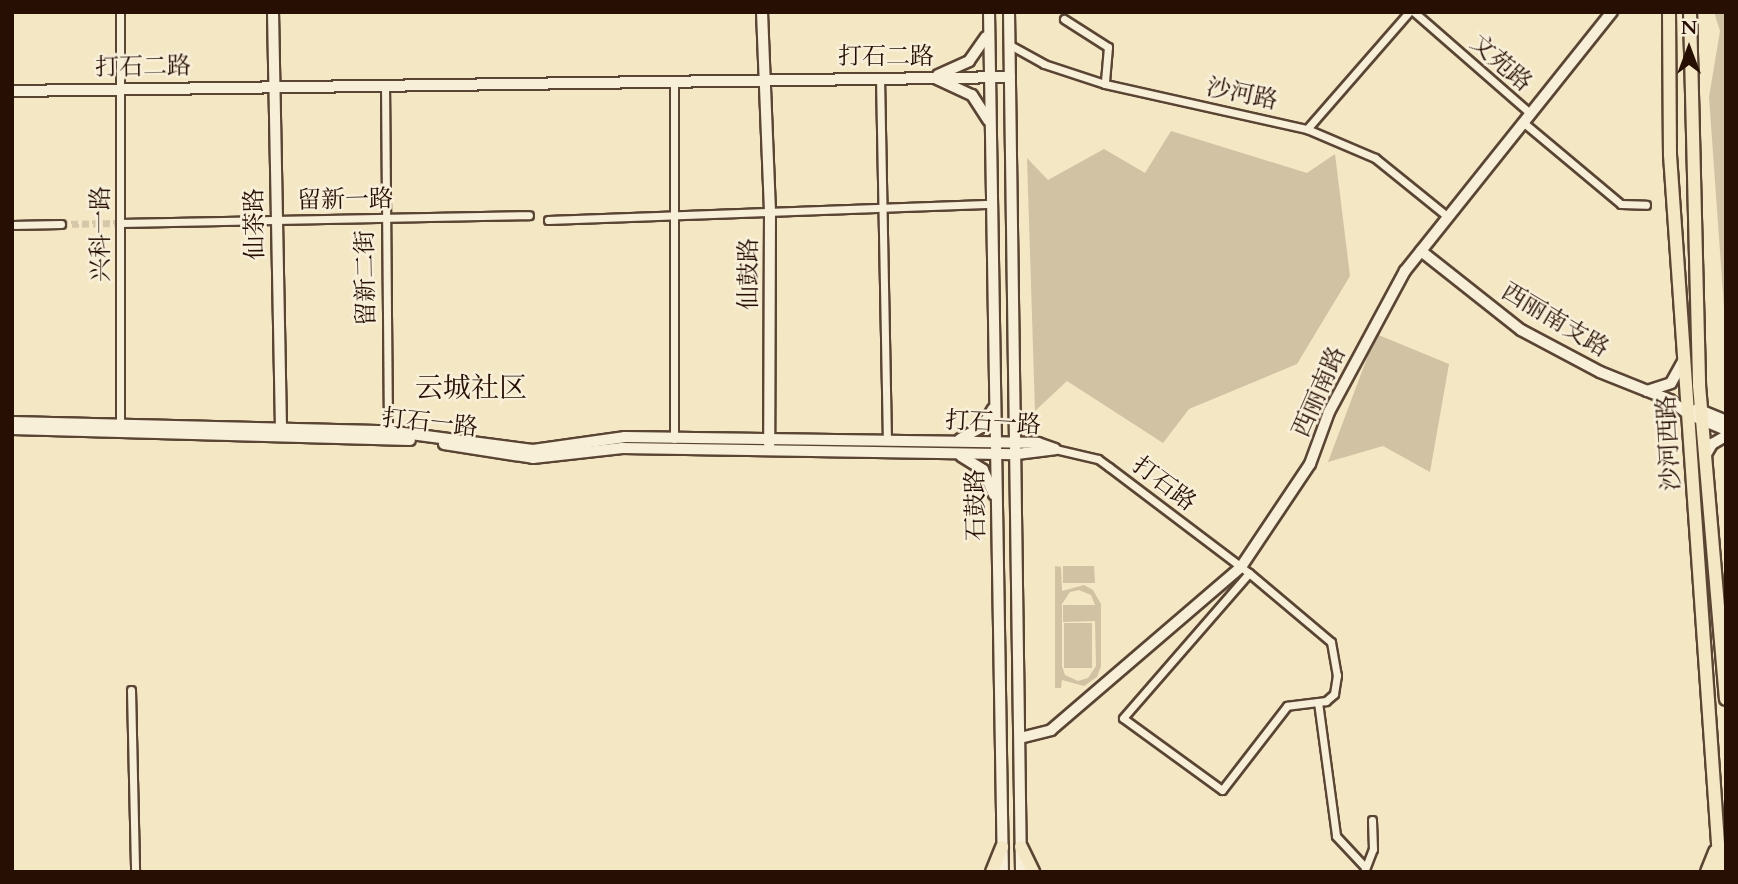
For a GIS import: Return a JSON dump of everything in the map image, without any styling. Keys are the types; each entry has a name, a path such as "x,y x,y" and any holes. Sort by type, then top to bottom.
{"main road":[{"name":"石鼓路","path":"1009,12 1021,872"},
{"name":"沙河西路","path":"1669,12 1670,155 1685,353 1685,408 1720,872"},
{"name":"沙河西路","path":"1690,12 1702,415 1726,699"},
{"name":"石鼓路","path":"989,18 1003,872"},
{"path":"931,77 976,55 989,18"},
{"path":"931,77 972,95 983,107 990,130"},
{"name":"打石二路","path":"12,91 385,83 1010,77"},
{"path":"952,441 982,427 996,399"},
{"name":"打石一路","path":"12,422 120,423 281,430 432,442 533,458 622,448 948,453 996,448 1055,449"},
{"name":"打石一路","path":"12,429 388,431 533,450 625,437 952,441 996,448"},
{"path":"948,453 967,458 983,470 997,513"},
{"path":"1707,872 1716,838"},
{"path":"992,872 1002,847"},
{"path":"1021,847 1033,872"}],"street":[{"name":"兴科一路","path":"120,12 120,423"},
{"name":"仙茶路","path":"273,12 281,430"},
{"name":"仙鼓路","path":"762,12 770,212 769,452"},
{"name":"文苑路","path":"1411,12 1621,204 1646,205"},
{"path":"1307,128 1411,12"},
{"name":"西丽南路","path":"1020,738 1051,730 1245,570 1310,464 1329,412 1372,328 1421,251 1612,12"},
{"path":"1662,12 1669,34"},
{"path":"1064,19 1108,47 1105,84"},
{"name":"沙河路","path":"1010,45 1044,64 1105,84 1307,128 1375,158 1448,217"},
{"path":"880,77 887,440"},
{"path":"674,80 674,439"},
{"name":"留新二街","path":"385,83 384,218 388,431"},
{"path":"548,220 993,204"},
{"name":"留新一路","path":"120,223 529,215"},
{"path":"12,225 61,224"},
{"name":"西丽南支路","path":"1421,251 1521,330 1643,391 1702,415"},
{"path":"1643,391 1671,383 1685,353"},
{"path":"1702,415 1726,421"},
{"path":"1702,415 1726,430"},
{"path":"89,431 120,423"},
{"path":"1705,457 1712,444 1726,436"},
{"name":"打石路","path":"1055,449 1098,459 1245,570 1331,642 1337,683 1330,698 1318,702"},
{"path":"1245,570 1123,718 1222,790 1287,706 1318,702 1336,836 1364,869 1373,849 1372,820"},
{"path":"131,690 135,872"}],"shaded area":[{"path":"1714,12 1726,12 1726,336 1709,97 1720,31"},
{"path":"1171,131 1307,173 1335,154 1350,276 1297,364 1189,409 1163,443 1067,381 1035,411 1027,158 1048,180 1104,149 1145,173"},
{"path":"1376,334 1449,364 1430,472 1383,446 1328,462"},
{"path":"1055,566 1061,567 1062,591 1084,585 1093,590 1101,604 1101,666 1097,677 1084,686 1062,680 1061,688 1055,688","holes":["1079,590 1091,595 1095,605 1063,605 1063,622 1095,621 1096,666 1088,678 1078,681 1065,675 1062,666 1062,604 1070,592"]},
{"path":"1063,566 1094,566 1095,583 1063,583"},
{"path":"1064,623 1092,623 1092,668 1064,668"}],"tunnel":[{"path":"61,224 120,223"}],"district":[{"name":"云城社区","path":"471,388"}]}
